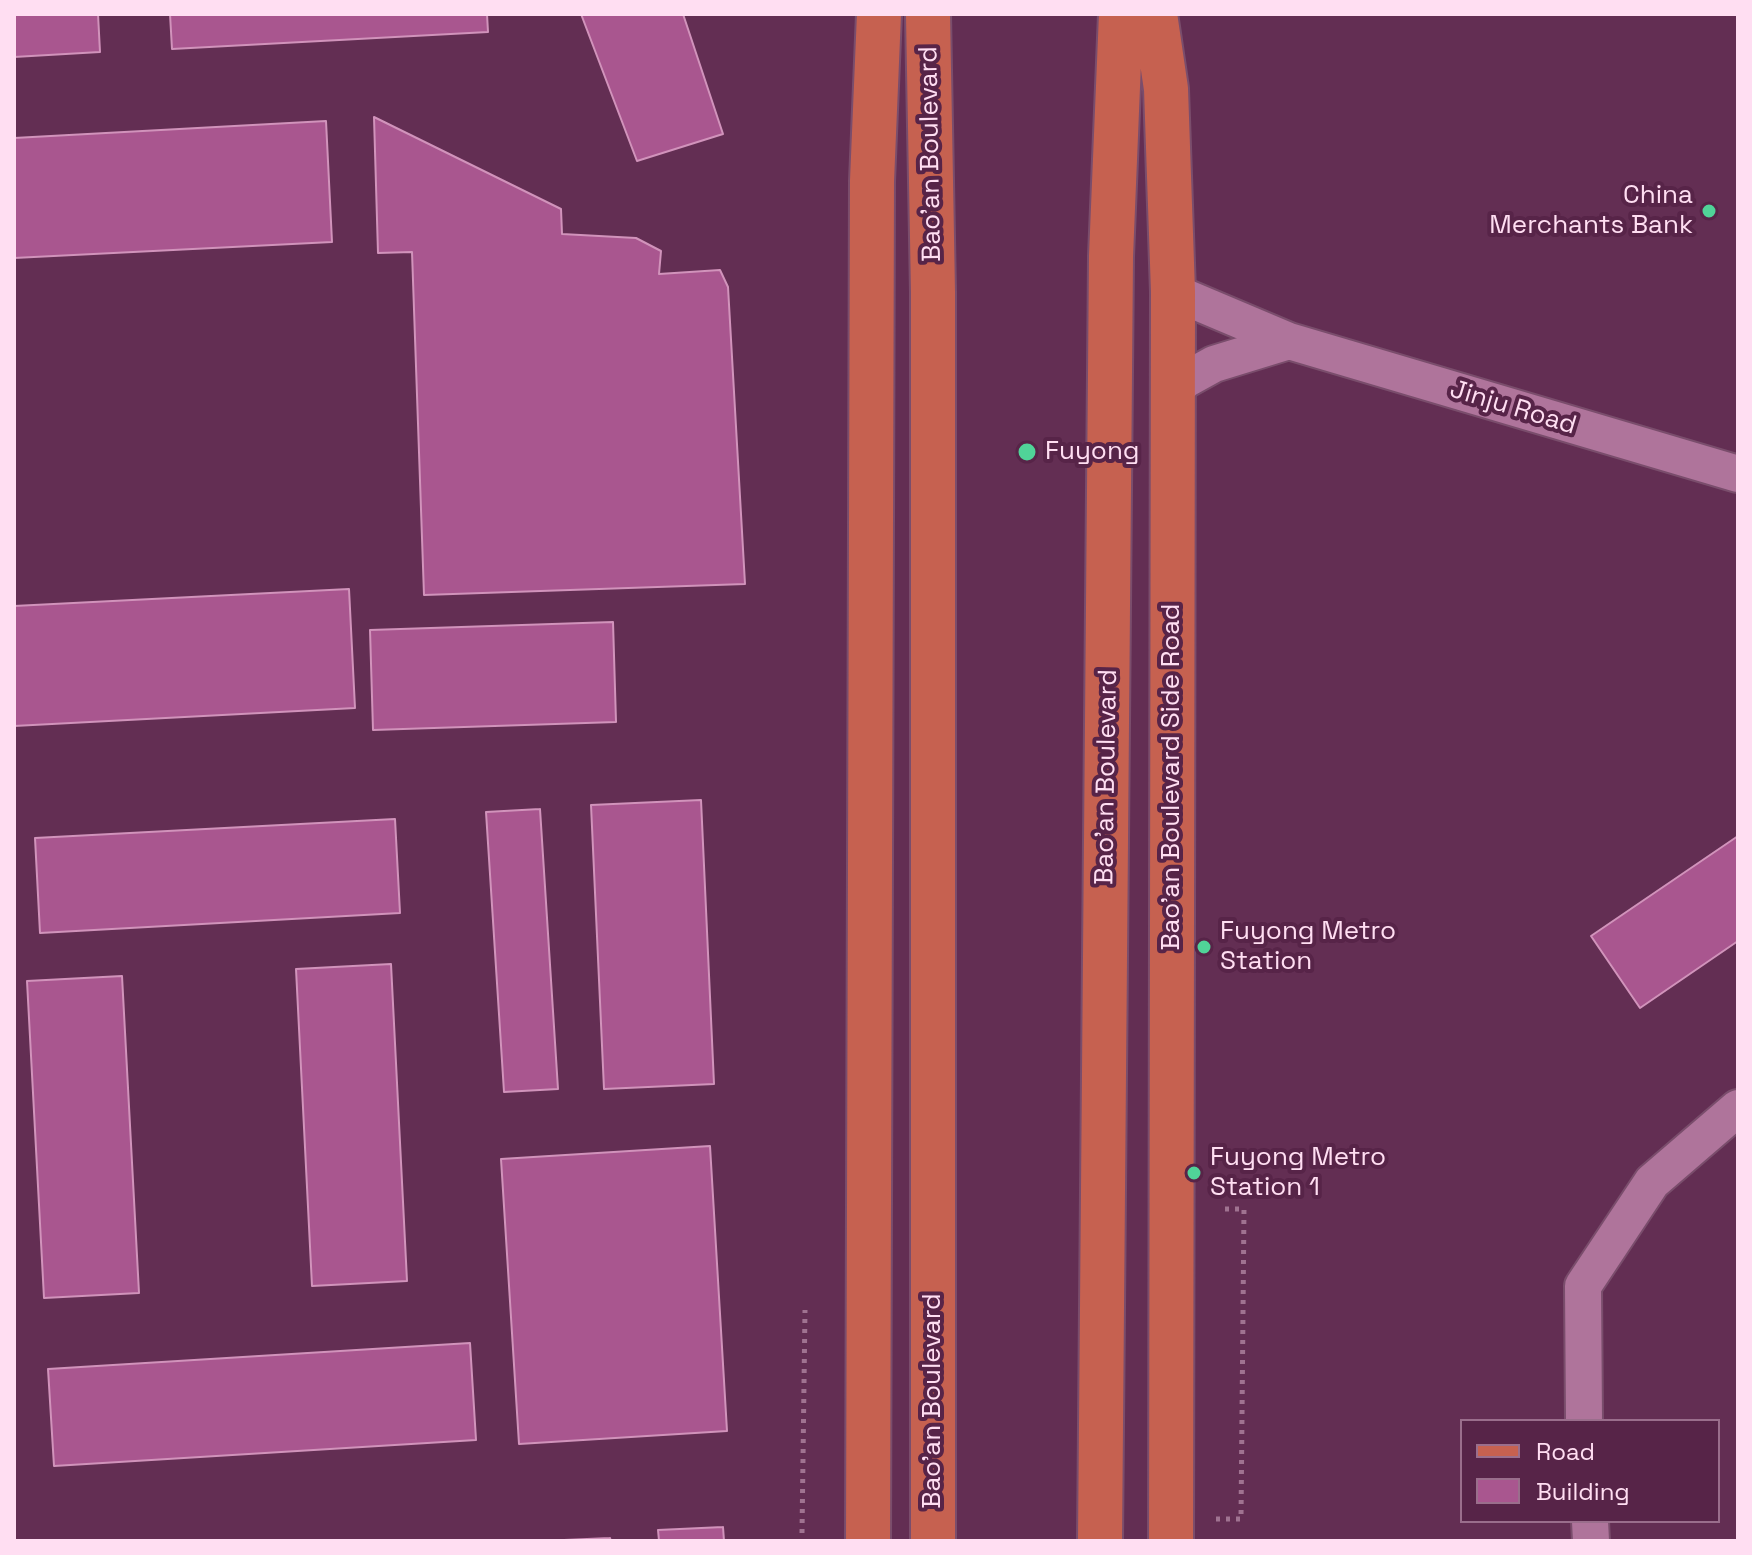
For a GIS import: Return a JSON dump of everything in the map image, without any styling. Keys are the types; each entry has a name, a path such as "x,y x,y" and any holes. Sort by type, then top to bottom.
{"main road":[{"path":"868,1541 872,181 879,14"},
{"name":"Bao'an Boulevard","path":"928,14 933,293 933,1541"},
{"name":"Bao'an Boulevard","path":"1100,1541 1111,256 1121,14"},
{"name":"Bao'an Boulevard Side Road","path":"1155,14 1166,89 1173,292 1171,1541"}],"street":[{"name":"Jinju Road","path":"1173,292 1289,341 1738,474"},
{"path":"1172,393 1185,380 1214,364 1289,341"},
{"path":"1584,1419 1583,1286 1652,1182 1738,1108"}],"path":[{"path":"1216,1519 1241,1519 1244,1226 1244,1209 1219,1209"},
{"path":"802,1533 805,1310"}],"building":[{"path":"14,14 98,14 100,52 14,57"},
{"path":"170,14 487,14 488,32 172,49"},
{"path":"581,14 683,14 723,134 637,161"},
{"path":"374,117 561,209 562,234 636,238 661,251 659,274 720,270 728,287 745,584 424,595 412,252 378,253"},
{"path":"326,121 332,242 14,258 14,138"},
{"path":"349,589 355,708 14,726 14,606"},
{"path":"613,622 616,722 373,730 370,630"},
{"path":"701,800 714,1084 604,1089 591,805"},
{"path":"540,809 558,1089 504,1092 486,812"},
{"path":"395,819 400,913 40,933 35,838"},
{"path":"1738,836 1738,941 1640,1008 1591,936"},
{"path":"391,964 407,1281 312,1286 296,969"},
{"path":"122,976 139,1293 44,1298 27,981"},
{"path":"710,1146 727,1431 519,1444 501,1159"},
{"path":"470,1343 476,1440 54,1466 48,1369"},
{"path":"723,1527 724,1541 659,1541 658,1530"},
{"path":"610,1538 611,1541 541,1541"}],"place":[{"name":"China Merchants Bank","path":"1709,211"},
{"name":"Fuyong","path":"1027,452"},
{"name":"Fuyong Metro Station","path":"1204,947"},
{"name":"Fuyong Metro Station 1","path":"1194,1173"}]}
